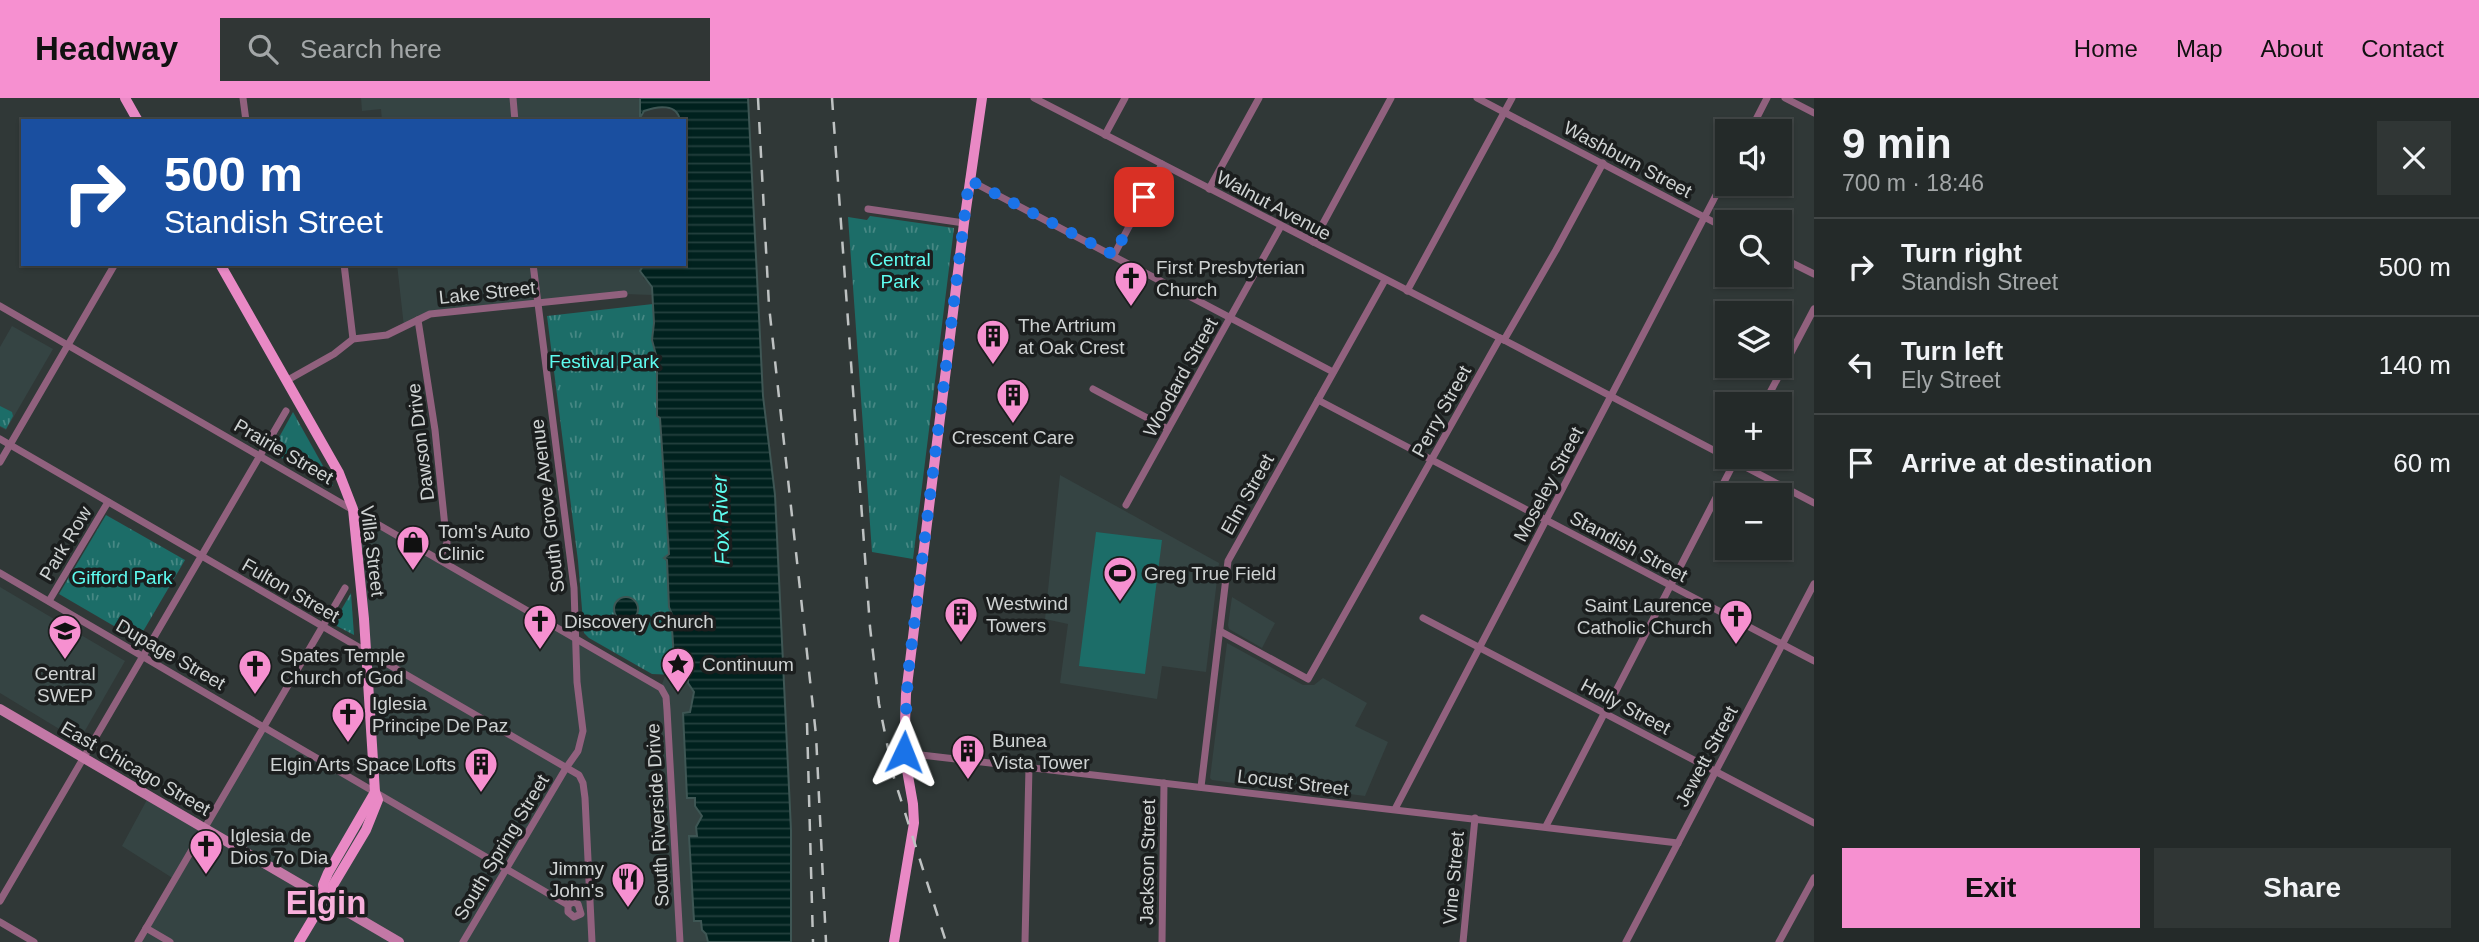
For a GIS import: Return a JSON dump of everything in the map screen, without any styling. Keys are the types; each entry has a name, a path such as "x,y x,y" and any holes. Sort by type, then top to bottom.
{"main road":[{"path":"125,98 137,119"},
{"path":"894,942 914,823 904,752 906,694 969,180 982,98"},
{"name":"Villa Street","path":"221,266 339,473 353,509 363,606 377,806 299,942"}],"street":[{"path":"243,98 246,119"},
{"path":"513,98 516,119"},
{"name":"Walnut Avenue","path":"1034,98 1715,449"},
{"path":"1105,135 1125,98"},
{"path":"1209,189 1259,98"},
{"path":"1312,243 1391,98"},
{"name":"Washburn Street","path":"1477,98 1715,222"},
{"path":"1407,291 1511,98"},
{"path":"1756,119 1767,98"},
{"path":"1785,98 1814,113"},
{"name":"Perry Street","path":"1220,631 1308,678 1431,461 1556,250 1603,163"},
{"path":"1114,255 1162,164"},
{"path":"969,180 1334,372"},
{"name":"Moseley Street","path":"1395,809 1716,196"},
{"path":"867,209 964,223"},
{"name":"Woodard Street","path":"1126,505 1281,226"},
{"path":"1792,263 1814,275"},
{"path":"0,461 114,266"},
{"path":"344,266 353,339"},
{"name":"South Grove Avenue","path":"533,266 574,588 577,682 583,731 578,751 566,768"},
{"name":"Elm Street","path":"1201,787 1228,561 1385,280"},
{"name":"Lake Street","path":"286,381 334,354 353,339 387,335 430,314 624,294"},
{"name":"Prairie Street","path":"0,306 661,688"},
{"path":"1770,392 1814,309"},
{"name":"Dawson Drive","path":"418,320 437,448 446,535 446,546 439,559"},
{"path":"1093,389 1168,429"},
{"name":"Standish Street","path":"1318,400 1814,661"},
{"path":"0,901 286,411"},
{"name":"Fulton Street","path":"0,439 566,768"},
{"path":"1546,826 1731,469"},
{"name":"Walnut Avenue","path":"1754,469 1814,503"},
{"name":"Park Row","path":"49,601 108,502"},
{"name":"Dupage Street","path":"0,573 568,905 573,902 578,904 581,912 590,912"},
{"name":"Jewett Street","path":"1626,942 1814,584"},
{"path":"138,942 345,587"},
{"name":"Holly Street","path":"1423,618 1814,822"},
{"name":"South Riverside Drive","path":"661,688 666,697 667,710 680,942"},
{"name":"East Chicago Street","path":"0,709 398,942"},
{"name":"Locust Street","path":"904,752 1678,843"},
{"path":"1025,942 1028,767"},
{"path":"566,768 579,775 583,783 592,942"},
{"name":"South Spring Street","path":"463,942 566,768"},
{"name":"Jackson Street","path":"1162,942 1164,783"},
{"name":"Vine Street","path":"1463,942 1475,818"},
{"path":"1779,942 1814,878"},
{"path":"0,922 34,942"},
{"path":"146,928 170,942"}],"shaded area":[{"path":"361,98 640,98 641,119 382,119 381,109 362,111"},
{"path":"397,266 644,266 643,278 652,286 653,295 624,294 430,314 404,327"},
{"path":"12,326 53,349 6,430 0,427 0,347"},
{"path":"1060,475 1219,563 1206,672 1162,666 1157,699 1060,683 1068,624 1045,619"},
{"path":"353,509 661,687 665,676 688,675 695,695 690,712 683,714 687,797 695,797 695,806 702,816 696,827 697,836 689,837 694,921 701,921 708,942 138,942 174,879 122,846 149,796 203,828 263,727 374,792"},
{"path":"0,587 125,661 79,741 0,693"},
{"path":"1232,597 1275,623 1262,648 1229,629"},
{"path":"1227,643 1303,685 1314,685 1323,678 1367,703 1355,726 1388,742 1365,796 1295,787 1285,790 1210,778"}],"green space":[{"name":"Central Park","path":"870,216 954,228 913,559 872,552 848,217 867,220"},
{"name":"Festival Park","path":"653,304 669,555 665,558 675,675 652,674 584,633 578,561 547,316"},
{"path":"0,406 12,412 13,416 6,429 0,426"},
{"path":"293,412 332,482 333,486 271,452"},
{"name":"Gifford Park","path":"106,515 185,560 138,640 59,594"},
{"name":"Greg True Field","path":"1096,532 1162,540 1145,674 1079,666"},
{"path":"351,593 354,635 333,624"}],"water":[{"name":"Fox River","path":"640,98 748,98 763,396 775,495 791,830 791,942 708,942 701,921 694,921 689,836 697,836 696,827 702,816 695,806 695,798 687,798 683,713 690,712 694,692 688,683 688,675 675,675 673,617 669,607 667,560 664,558 669,554 660,418 657,416 657,359 652,340 652,287 640,271 643,266 686,266 686,119 679,119 675,111 666,107 644,111 640,118"},
{"path":"626,597 637,604 638,609 631,620 626,621 615,614 614,609 621,598"}],"railway":[{"path":"758,98 769,306 816,735 826,942"},
{"path":"832,98 870,627 879,704 894,778 946,942"},
{"path":"807,723 813,942"}],"place":[{"name":"First Presbyterian Church","path":"1131,308"},
{"name":"The Artrium at Oak Crest","path":"993,366"},
{"name":"Crescent Care","path":"1013,425"},
{"name":"Tom's Auto Clinic","path":"413,572"},
{"name":"Greg True Field","path":"1120,603"},
{"name":"Westwind Towers","path":"961,644"},
{"name":"Saint Laurence Catholic Church","path":"1736,646"},
{"name":"Discovery Church","path":"540,651"},
{"name":"Central SWEP","path":"65,661"},
{"name":"Continuum","path":"678,694"},
{"name":"Spates Temple Church of God","path":"255,696"},
{"name":"Iglesia Principe De Paz","path":"348,744"},
{"name":"Bunea Vista Tower","path":"968,781"},
{"name":"Elgin Arts Space Lofts","path":"481,794"},
{"name":"Iglesia de Dios 7o Dia","path":"206,876"},
{"name":"Jimmy John's","path":"628,909"}],"district":[{"name":"Elgin","path":"326,902"}],"route":[{"path":"904,752 908,674 969,180 1114,255 1144,197"}]}
